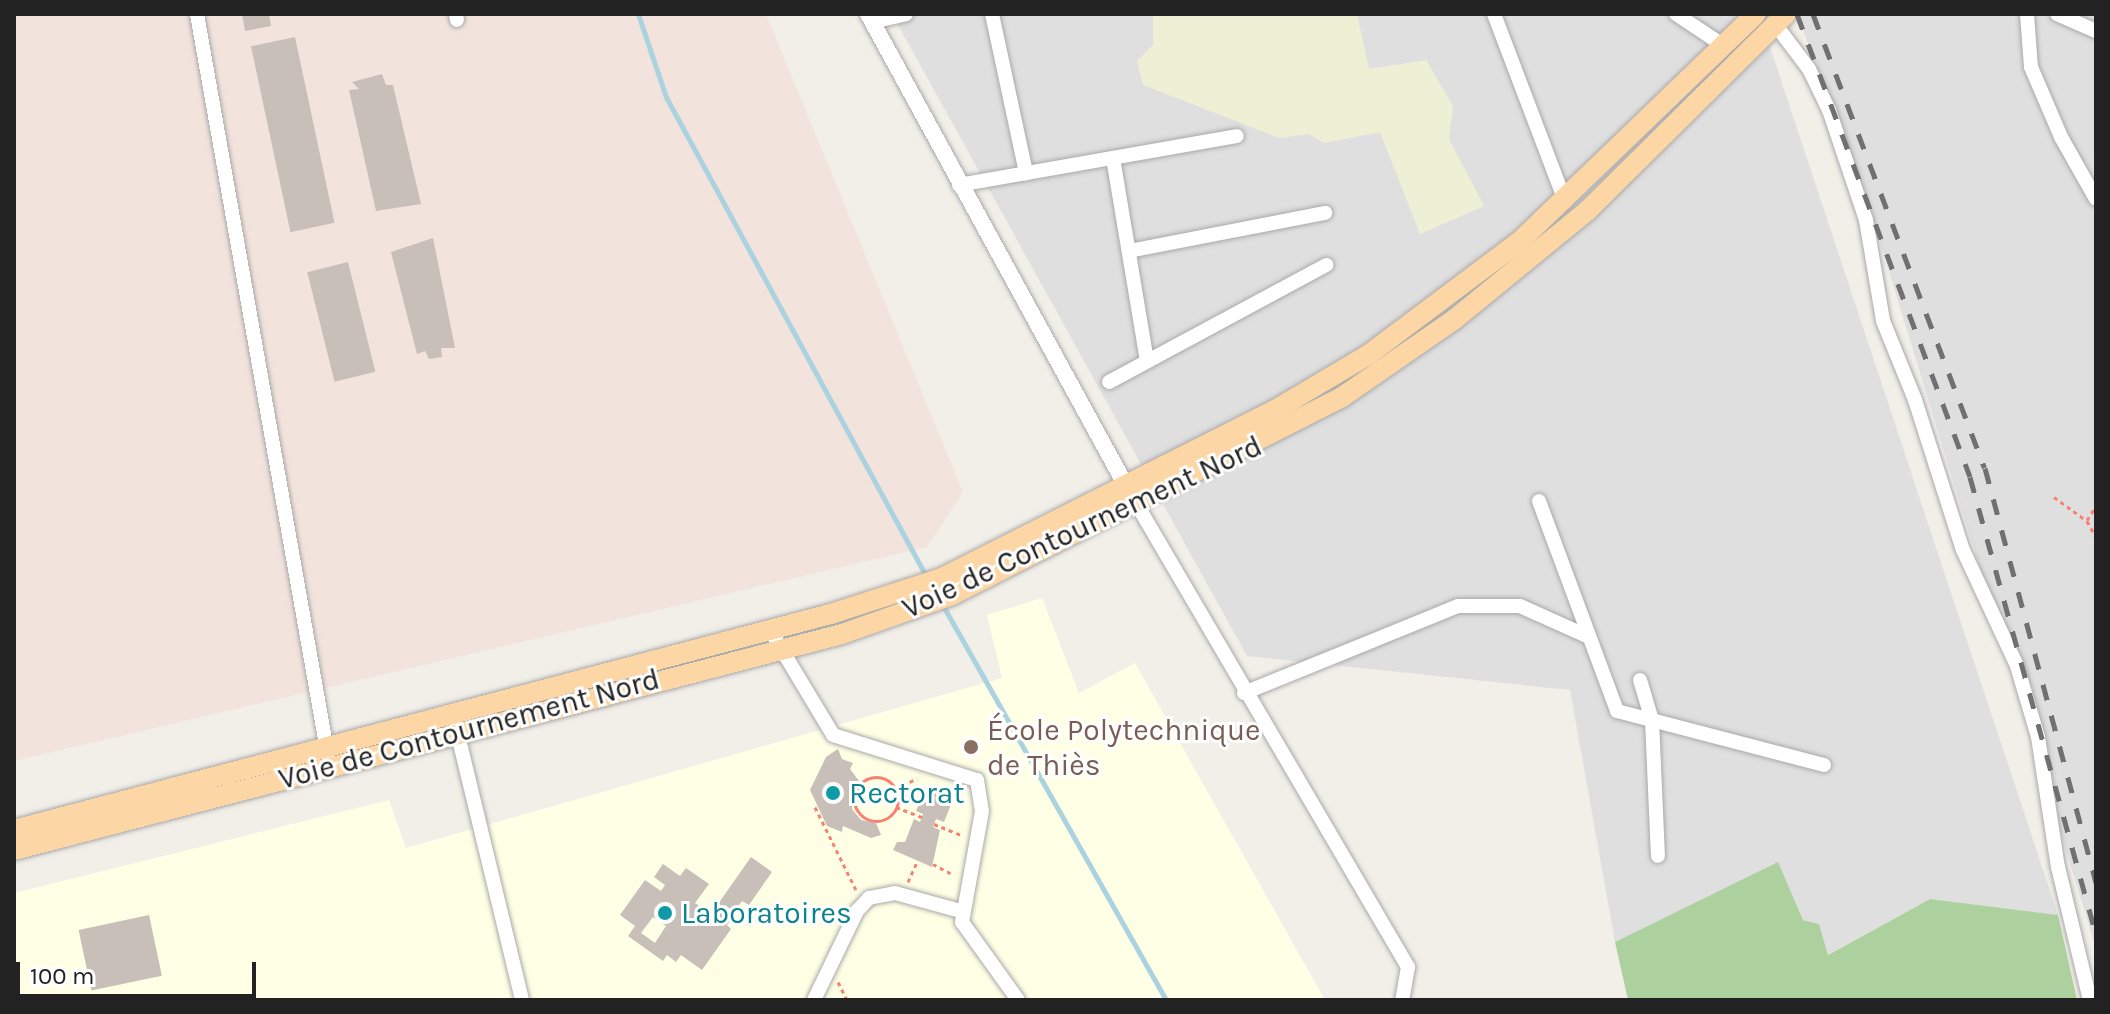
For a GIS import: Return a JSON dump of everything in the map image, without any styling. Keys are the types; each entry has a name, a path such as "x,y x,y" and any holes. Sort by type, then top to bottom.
{"main road":[{"name":"Voie de Contournement Nord","path":"1130,494 1368,355 1520,241 1756,14"},
{"name":"Voie de Contournement Nord","path":"14,830 327,754 774,639 908,603 947,586 1130,494 1342,397 1455,319 1588,210 1781,19"},
{"name":"Voie de Contournement Nord","path":"14,850 327,754"}],"street":[{"path":"197,14 327,754"},
{"path":"906,14 870,18 1130,494 1244,693 1408,967 1402,1000"},
{"path":"992,14 1026,173"},
{"path":"1494,14 1565,201"},
{"path":"1676,14 1724,46"},
{"path":"2027,14 2031,67 2061,137 2096,199"},
{"path":"2057,14 2096,31"},
{"path":"1781,19 1829,110 1866,220 1883,321 1915,400 1963,550 2017,666 2038,737 2058,867 2090,1000"},
{"path":"959,185 1237,136"},
{"path":"1113,158 1147,361"},
{"path":"1129,251 1325,213"},
{"path":"1109,382 1326,265"},
{"path":"1539,501 1617,711 1824,765"},
{"path":"1244,693 1458,606 1520,606 1589,637"},
{"path":"774,639 833,735 977,780 982,811 961,911 971,939 1018,1000"},
{"path":"1640,680 1652,720 1658,856"},
{"path":"454,721 522,1000"},
{"path":"814,1000 862,902 882,894 902,895 961,911"}],"path":[{"path":"2054,497 2087,521 2096,537"},
{"path":"2087,521 2096,506"},
{"path":"896,790 936,767"},
{"path":"866,779 886,780 896,790 896,807 885,819 872,821 859,814 854,802 856,789 866,779"},
{"path":"815,807 862,902"},
{"path":"896,807 922,817"},
{"path":"934,824 976,841"},
{"path":"902,895 918,860"},
{"path":"933,864 968,881"}],"shaded area":[{"path":"14,14 766,14 963,492 927,547 14,761"},
{"path":"892,14 1759,14 2058,915 1930,899 1827,955 1819,924 1803,920 1778,863 1615,942 1570,690 1247,656"},
{"path":"1153,14 1357,14 1369,69 1426,60 1453,106 1449,139 1484,206 1420,234 1380,132 1324,143 1309,134 1280,138 1143,85 1137,61 1153,45"},
{"path":"1797,14 2096,14 2096,948 1876,229"},
{"name":"École Polytechnique de Thiès","path":"1042,598 1079,693 1135,663 1325,1000 14,1000 14,893 389,800 406,848 1002,678 987,615"}],"green space":[{"path":"1778,862 1803,920 1819,924 1828,955 1930,899 2058,915 2077,1000 1628,1000 1615,942"}],"building":[{"path":"242,14 269,14 271,26 245,31"},
{"path":"295,37 335,223 290,232 251,46"},
{"path":"382,74 386,85 393,85 421,204 376,211 349,90 359,89 352,82"},
{"path":"433,238 455,348 441,348 442,357 429,359 425,351 417,354 391,252"},
{"path":"348,262 375,372 335,382 307,272"},
{"name":"Rectorat","path":"838,749 842,759 853,763 850,769 859,781 851,794 852,809 861,820 876,823 881,835 871,838 843,826 842,832 827,826 810,790 826,757"},
{"name":"Rectorat","path":"927,785 954,797 944,822 936,819 933,827 940,830 932,867 893,850 897,842 905,842 914,819 920,822 923,814 916,811"},
{"name":"Laboratoires","path":"751,857 772,872 749,905 742,901 734,912 725,905 721,911 732,919 727,925 731,929 702,970 681,955 676,962 667,955 663,961 628,936 635,926 620,915 645,880 661,891 665,885 654,877 663,864 680,876 686,868 709,884 695,903 711,914","holes":["653,917 666,926 655,943 641,933"]},
{"path":"149,915 162,976 91,991 79,930"}],"waterway":[{"path":"638,14 666,97 927,578"},
{"path":"942,604 1166,1000"}],"railway":[{"path":"1797,14 1970,477 2096,933"},
{"path":"1813,14 1985,468 2096,883"}],"place":[{"name":"École Polytechnique de Thiès","path":"971,747"},
{"name":"Rectorat","path":"833,793"},
{"name":"Laboratoires","path":"665,913"}]}
